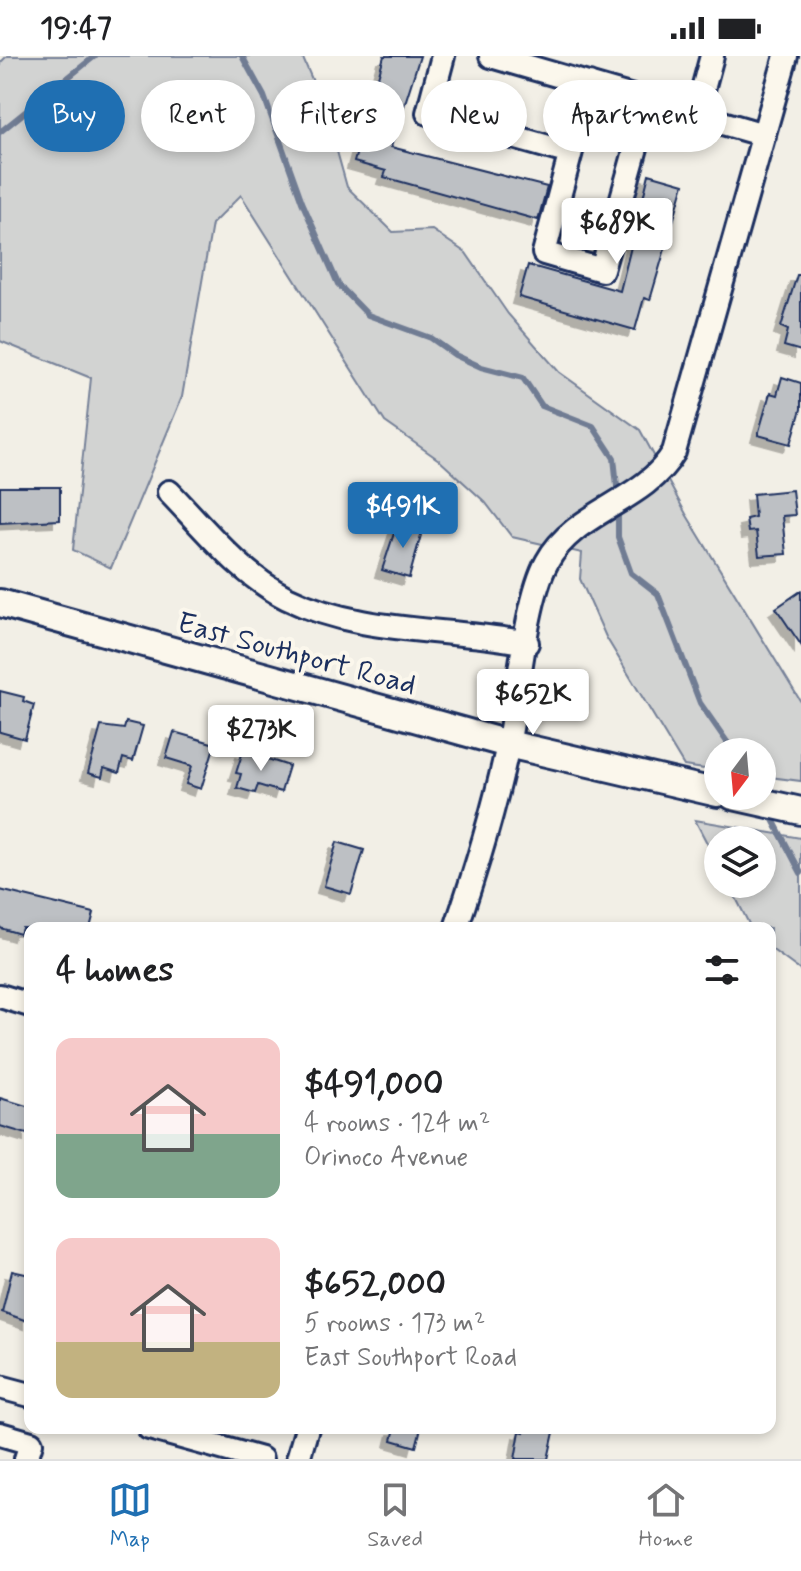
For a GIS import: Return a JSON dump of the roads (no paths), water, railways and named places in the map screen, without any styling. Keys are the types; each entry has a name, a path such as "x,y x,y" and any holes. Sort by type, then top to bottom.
{"main road":[{"name":"East Southport Road","path":"0,603 508,744 704,790"},
{"path":"776,806 800,811"}],"street":[{"path":"443,56 428,113 570,153 544,253 602,270 635,152"},
{"path":"491,56 542,63 580,80"},
{"path":"705,80 712,56"},
{"path":"458,922 508,744 544,567 556,548 577,527 641,489 667,465 682,435 786,56"},
{"path":"727,124 764,135"},
{"path":"169,492 242,565 287,598 376,625 527,643"},
{"path":"0,996 24,1003"},
{"path":"0,1387 24,1393"},
{"path":"0,1434 31,1443"},
{"path":"171,1434 261,1459"},
{"path":"298,1459 305,1434"}],"waterway":[{"path":"0,132 95,56"},
{"path":"242,56 264,96 302,202 338,284 368,315 431,338 455,355 481,367 523,378 542,406 593,426 614,458 618,495"},
{"path":"618,507 618,537 631,573 658,594 700,703 724,738"},
{"path":"770,814 801,873"}]}
